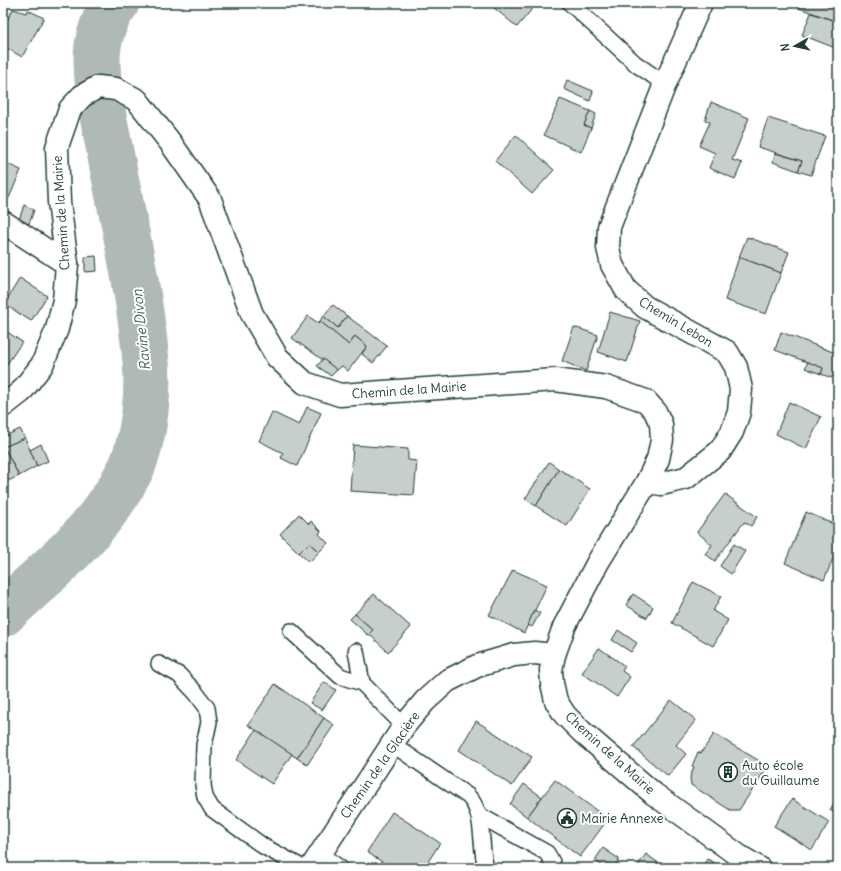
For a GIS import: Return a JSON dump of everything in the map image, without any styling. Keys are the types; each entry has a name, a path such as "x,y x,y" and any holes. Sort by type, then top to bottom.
{"street":[{"name":"Chemin Lebon","path":"647,482 661,484 686,478 720,450 732,432 739,412 741,389 736,367 727,352 645,307 626,290 612,265 608,248 609,227 665,84 701,3"},
{"name":"Chemin de la Mairie","path":"3,406 21,392 42,365 57,329 64,300 67,264 59,202 57,147 70,109 82,96 98,87 116,89 137,100 170,142 210,199 252,314 278,357 305,383 340,395 555,380 606,387 646,402 655,410 661,424 662,440 658,459 647,482 598,562 564,627 554,655 551,670 556,701 565,716 654,794 738,856 759,868"},
{"path":"3,222 67,264"},
{"name":"Chemin de la Glacière","path":"315,861 404,726 425,701 447,681 477,666 514,654 534,653 554,655"}],"lane":[{"path":"570,3 636,64 665,84"},
{"path":"291,631 340,676 362,683 404,726"},
{"path":"356,651 362,683"},
{"path":"159,664 179,675 196,693 207,708 209,722 204,745 204,785 205,797 212,809 263,846 303,868"},
{"path":"392,744 468,796 473,802 479,815 486,868"},
{"path":"479,815 547,854 552,862 552,868"},
{"path":"315,861 340,868"}],"building":[{"path":"32,3 44,3 41,8"},
{"path":"496,3 537,3 517,27 493,7"},
{"path":"800,3 838,3 838,22 799,8"},
{"path":"13,9 26,13 28,10 44,18 22,57 3,46 3,28"},
{"path":"811,13 838,22 838,49 802,35"},
{"path":"567,80 593,91 590,101 564,89"},
{"path":"560,99 590,111 584,125 591,128 581,152 544,135"},
{"path":"711,102 749,118 732,160 742,163 735,179 709,168 715,153 699,146 710,122 705,120"},
{"path":"590,111 596,114 591,128 584,125"},
{"path":"768,118 825,136 811,175 798,171 802,161 758,147"},
{"path":"516,135 554,170 532,194 495,161"},
{"path":"775,153 802,161 798,171 773,162"},
{"path":"3,162 21,170 9,198 3,195"},
{"path":"24,205 34,210 29,224 19,220"},
{"path":"747,237 789,252 781,273 739,257"},
{"path":"96,256 97,271 85,272 85,257"},
{"path":"739,257 781,273 766,314 725,300"},
{"path":"20,278 47,296 31,321 4,304"},
{"path":"333,305 347,316 338,328 323,316"},
{"path":"610,312 640,321 627,362 598,352"},
{"path":"308,316 318,323 320,321 349,345 355,336 367,346 348,371 342,366 337,370 292,338"},
{"path":"323,316 338,328 347,316 387,346 373,363 362,354 367,346 355,336 349,345 320,321"},
{"path":"574,327 598,335 586,371 562,361"},
{"path":"3,329 22,342 3,370"},
{"path":"781,332 838,354 838,363 832,378 821,374 823,368 775,350"},
{"path":"323,359 337,370 331,376 317,366"},
{"path":"808,362 823,368 821,374 805,368"},
{"path":"789,402 821,417 806,449 776,434"},
{"path":"307,407 321,413 297,466 281,458 283,453 259,441 272,412 299,425"},
{"path":"20,429 25,438 4,447 3,437"},
{"path":"25,438 37,466 19,476 4,447"},
{"path":"41,444 48,461 37,466 30,450"},
{"path":"353,445 408,449 408,460 417,461 414,495 350,491"},
{"path":"4,447 19,476 3,483 3,448"},
{"path":"549,462 559,469 536,506 525,499"},
{"path":"559,469 590,489 567,526 536,506"},
{"path":"725,494 757,517 751,526 744,522 715,561 705,554 712,545 697,532"},
{"path":"806,512 838,526 838,547 824,580 785,563"},
{"path":"299,514 309,524 311,521 321,531 319,534 328,543 319,552 309,543 299,553 280,534"},
{"path":"309,543 319,552 309,562 299,553"},
{"path":"734,544 745,551 731,574 720,566"},
{"path":"513,570 547,585 524,633 489,615"},
{"path":"693,582 721,596 713,611 728,620 713,646 672,623"},
{"path":"374,594 411,627 388,652 369,634 373,630 355,614"},
{"path":"633,594 653,607 647,618 626,605"},
{"path":"534,610 540,613 532,627 528,625"},
{"path":"355,614 373,630 368,635 350,619"},
{"path":"618,630 637,643 631,652 612,640"},
{"path":"599,648 625,666 622,671 630,677 617,697 582,673"},
{"path":"324,682 336,690 322,710 310,703"},
{"path":"275,684 324,718 297,758 248,725"},
{"path":"671,700 696,720 676,745 686,754 668,776 633,747"},
{"path":"324,718 334,725 307,765 297,758"},
{"path":"476,721 532,757 512,786 459,750"},
{"path":"256,730 292,754 272,784 236,760"},
{"name":"Auto école du Guillaume","path":"714,734 768,766 739,810 730,810 691,785 690,777 694,767 692,766 698,752 701,753"},
{"name":"Mairie Annexe","path":"555,780 608,819 580,857 527,817"},
{"path":"524,784 542,797 527,817 510,804"},
{"path":"838,796 838,815 830,810"},
{"path":"792,799 829,822 812,850 774,826"},
{"path":"392,812 440,843 424,868 391,868 367,852"},
{"path":"603,848 619,859 614,868 605,868 595,860"},
{"path":"646,854 664,867 636,868"},
{"path":"707,859 725,868 702,868"}],"waterway":[{"name":"Ravine Divon","path":"3,613 68,553 110,504 132,467 143,427 147,374 140,311 132,261 102,111 97,72 97,51 100,36 108,15 116,3"}],"place":[{"name":"Auto école du Guillaume","path":"728,772"},
{"name":"Mairie Annexe","path":"567,818"}]}
